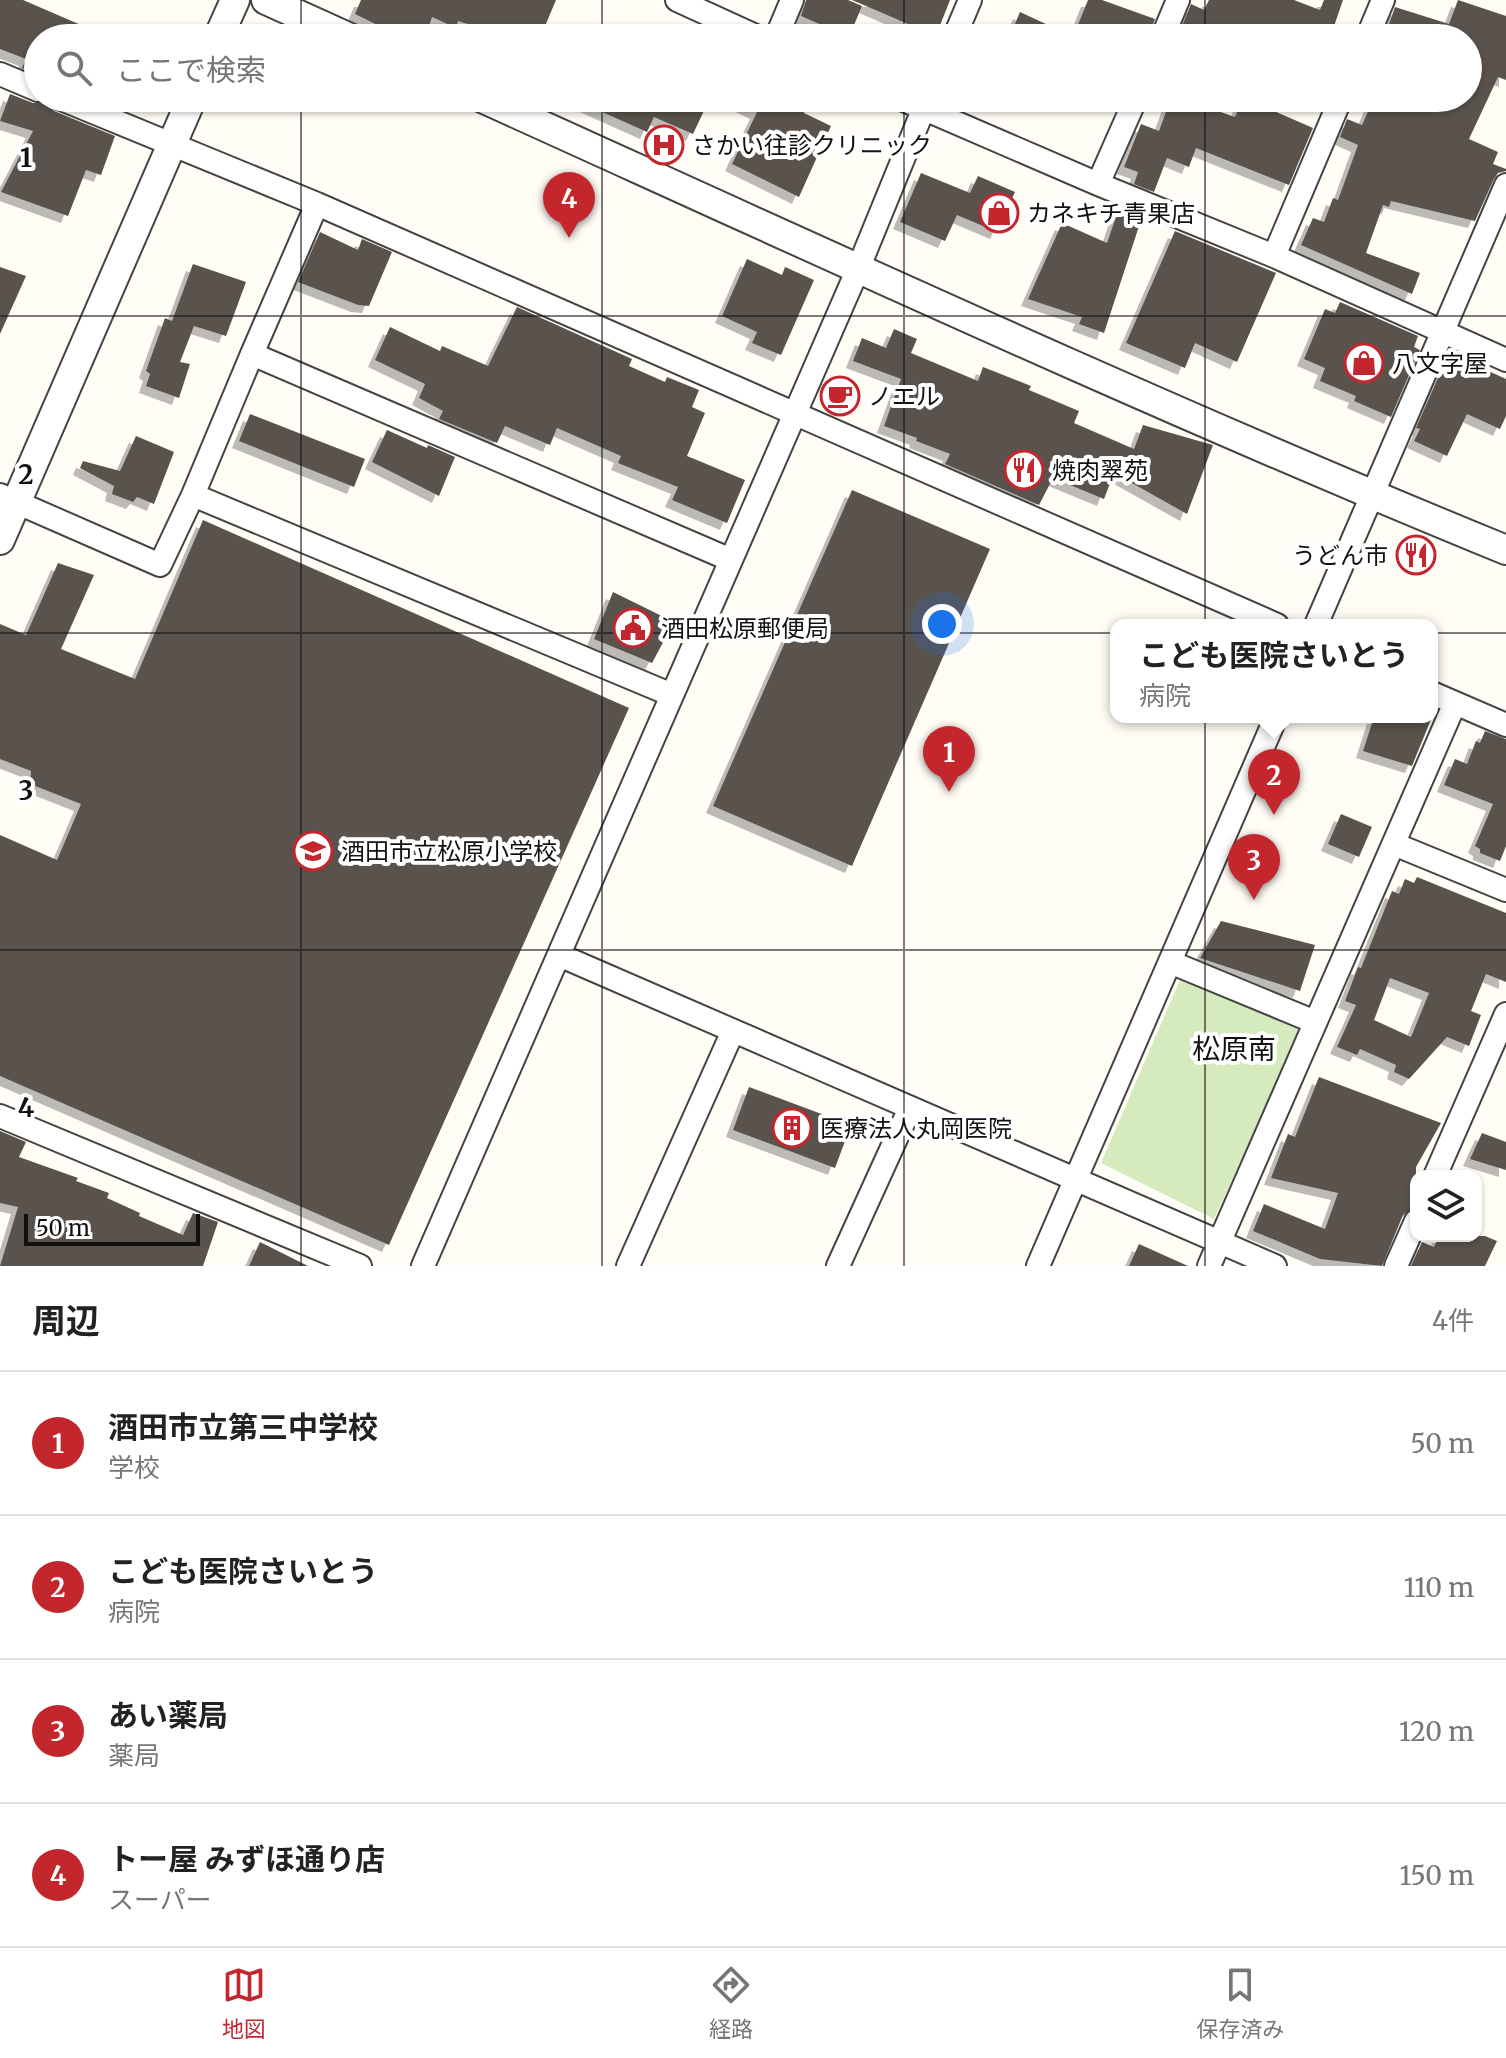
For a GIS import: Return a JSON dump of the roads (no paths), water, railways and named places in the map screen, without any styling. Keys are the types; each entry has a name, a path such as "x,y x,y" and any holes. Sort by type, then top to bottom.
{"street":[{"path":"224,24 235,0"},
{"path":"266,0 319,24"},
{"path":"677,0 729,24"},
{"path":"782,24 792,0"},
{"path":"960,24 970,0"},
{"path":"1168,24 1178,0"},
{"path":"1373,24 1383,0"},
{"path":"0,74 24,84"},
{"path":"94,112 317,204 1263,619"},
{"path":"0,540 8,499 186,112"},
{"path":"513,112 858,269 1372,495 1506,550"},
{"path":"423,1266 858,269 921,112"},
{"path":"944,112 1098,184 1274,256 1506,360"},
{"path":"1098,184 1130,112"},
{"path":"1274,256 1335,112"},
{"path":"1319,619 1506,185"},
{"path":"8,499 160,565 317,204"},
{"path":"252,354 731,560"},
{"path":"193,495 672,695"},
{"path":"1438,696 1506,725"},
{"path":"1209,1266 1455,703"},
{"path":"1038,1266 1273,723"},
{"path":"1394,844 1506,890"},
{"path":"559,955 1275,1266"},
{"path":"1170,962 1315,1022"},
{"path":"1438,1170 1506,1014"},
{"path":"628,1266 733,1031"},
{"path":"838,1266 910,1108"},
{"path":"0,1116 360,1266"},
{"path":"1396,1266 1410,1234"}],"place":[{"name":"さかい往診クリニック","path":"664,145"},
{"name":"カネキチ青果店","path":"999,213"},
{"name":"トー屋 みずほ通り店","path":"569,238"},
{"name":"八文字屋","path":"1364,363"},
{"name":"ノエル","path":"840,396"},
{"name":"焼肉翠苑","path":"1024,470"},
{"name":"うどん市","path":"1416,555"},
{"name":"酒田松原郵便局","path":"633,628"},
{"name":"酒田市立第三中学校","path":"949,792"},
{"name":"こども医院さいとう","path":"1274,815"},
{"name":"酒田市立松原小学校","path":"313,851"},
{"name":"あい薬局","path":"1254,900"},
{"name":"医療法人丸岡医院","path":"792,1128"}],"district":[{"name":"松原南","path":"1234,1049"}]}
